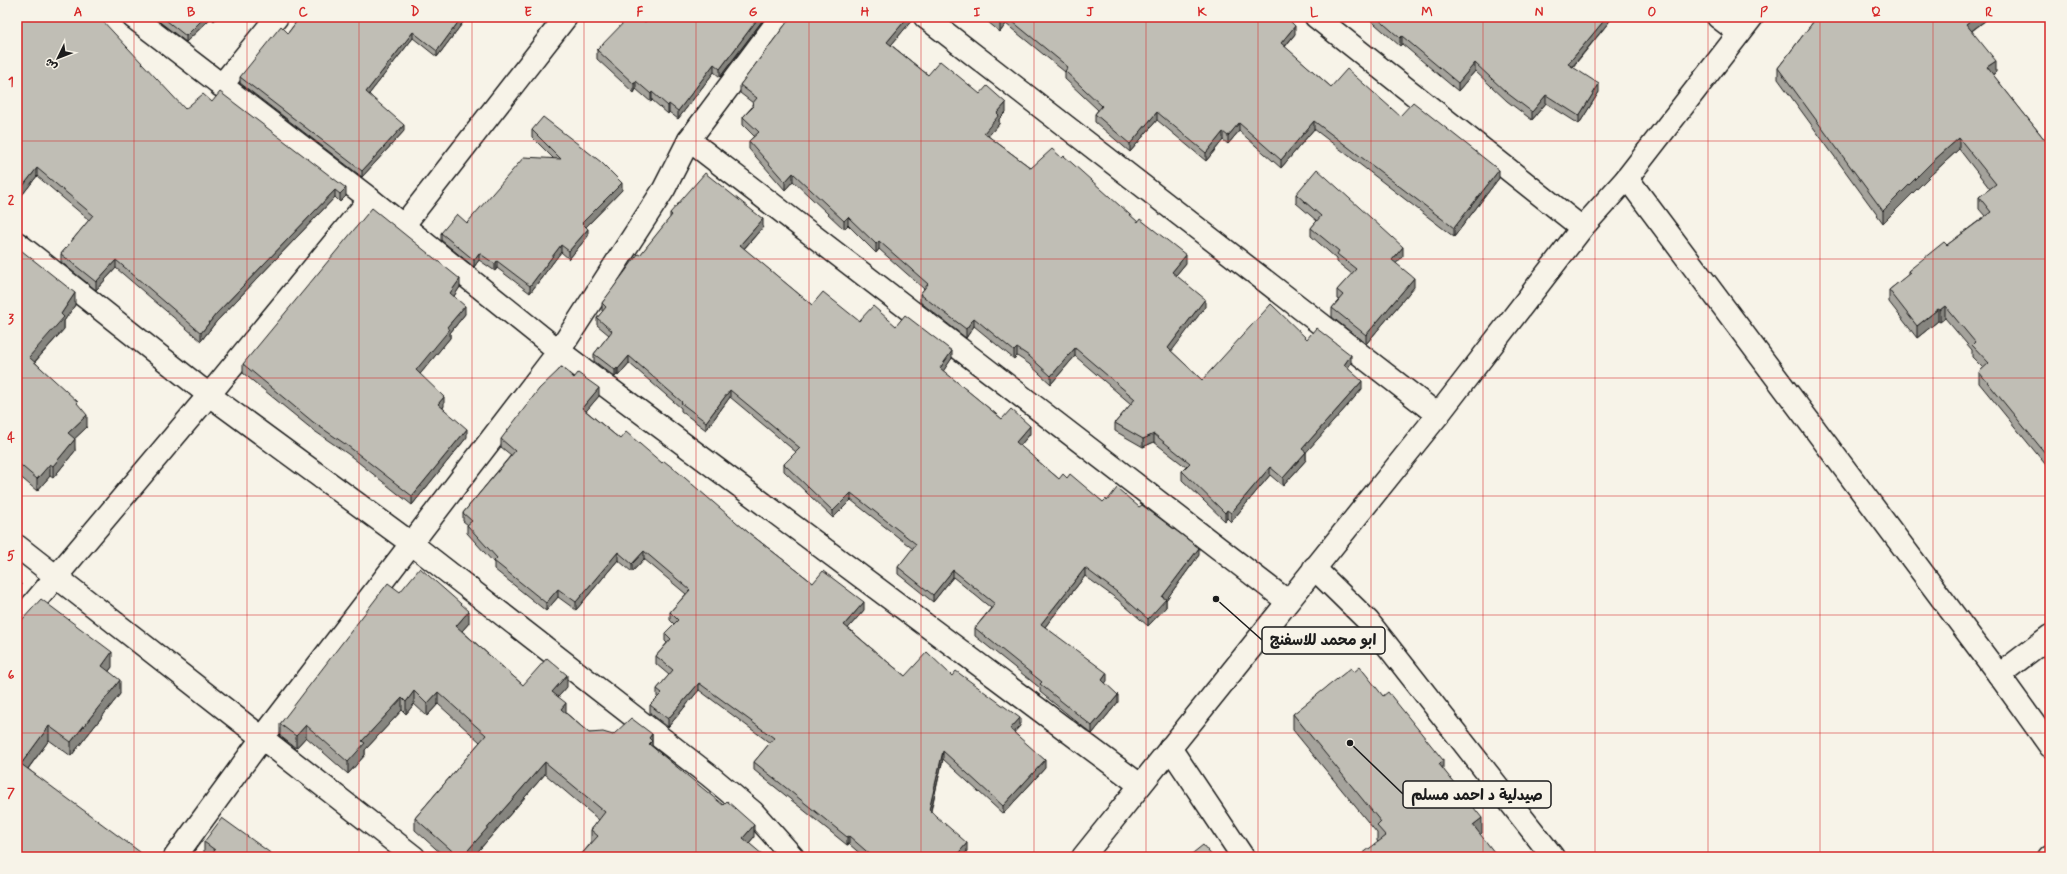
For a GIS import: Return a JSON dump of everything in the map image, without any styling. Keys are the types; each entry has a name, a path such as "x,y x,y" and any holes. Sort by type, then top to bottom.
{"street":[{"path":"133,17 370,199 559,351 1140,785"},
{"path":"221,86 277,17"},
{"path":"403,226 566,17"},
{"path":"175,857 263,737 559,351 664,189 689,140 781,17"},
{"path":"925,17 1438,415"},
{"path":"1316,17 1582,228"},
{"path":"1082,857 1438,415 1582,228 1627,178 1745,25 1718,17"},
{"path":"689,140 1287,601"},
{"path":"1627,178 1999,675 2050,746"},
{"path":"17,623 209,395 370,199"},
{"path":"17,243 209,395 412,544 710,776 753,812 793,857"},
{"path":"17,546 263,737 414,857"},
{"path":"1314,568 1368,620 1553,857"},
{"path":"1999,675 2050,636"},
{"path":"1170,748 1243,857"}],"building":[{"path":"17,17 99,17 185,109 203,94 212,102 220,92 346,188 340,194 335,190 216,314 201,333 116,260 96,282 61,254 93,215 37,168 19,191 17,189"},
{"path":"162,17 205,17 186,36"},
{"path":"300,17 462,17 437,51 413,32 366,92 404,125 362,171 240,77 281,26 288,33"},
{"path":"629,17 639,17 645,22 650,17 759,17 720,69 714,64 678,111 669,104 668,106 652,92 651,94 636,81 634,84 597,50"},
{"path":"791,17 908,17 887,42 928,75 940,61 980,94 987,86 1006,103 997,113 999,115 984,133 1031,168 1052,149 1062,158 1064,156 1138,222 1140,219 1186,255 1172,272 1205,299 1168,348 1202,380 1271,304 1307,339 1316,328 1351,355 1344,365 1362,381 1302,449 1306,452 1283,478 1270,467 1231,513 1227,510 1225,513 1182,471 1190,463 1154,434 1143,439 1115,423 1135,399 1075,348 1051,376 1029,356 1017,348 1014,351 974,318 966,329 920,294 928,284 879,241 876,244 848,217 844,221 793,173 785,182 749,141 759,132 743,117 754,106 752,104 757,98 740,85"},
{"path":"992,17 1005,17 1000,24"},
{"path":"1007,17 1286,17 1295,26 1281,43 1331,87 1347,69 1400,116 1413,102 1499,170 1454,228 1314,121 1281,160 1239,123 1228,136 1223,132 1206,153 1157,112 1130,144 1095,114 1102,106 1065,71 1068,67"},
{"path":"1376,17 1607,17 1568,64 1599,84 1579,116 1546,95 1532,112 1507,93 1475,63 1458,83 1402,36 1400,38"},
{"path":"1817,17 1975,17 1966,24 1996,61 1987,67 2045,140 2048,138 2050,141 2050,459 1979,372 1989,363 1972,345 1975,342 1945,306 1940,310 1938,309 1917,326 1889,290 1910,273 1908,271 1944,242 1947,245 1991,212 1979,197 1996,184 1959,138 1932,162 1883,211 1778,68"},
{"path":"543,117 601,162 622,183 582,223 588,229 569,251 561,245 530,286 497,261 495,264 479,253 474,260 441,233 457,214 467,223 524,157 561,159 532,130"},
{"path":"1317,169 1403,247 1392,260 1414,278 1366,335 1332,308 1343,295 1337,290 1356,269 1337,254 1339,251 1311,228 1321,216 1296,194"},
{"path":"705,173 763,219 740,245 812,305 823,292 859,321 873,306 896,326 905,315 952,351 940,368 1002,419 1011,409 1030,426 1016,442 1059,479 1063,474 1067,478 1070,474 1103,502 1106,499 1107,501 1117,488 1139,507 1142,505 1199,548 1162,597 1166,599 1148,619 1117,592 1085,568 1041,624 1107,673 1102,680 1118,695 1092,726 1040,684 1042,682 975,628 995,604 953,570 933,595 898,567 916,544 851,493 833,511 784,464 800,448 730,390 706,422 681,403 682,402 629,356 618,369 617,368 615,370 594,354 612,331 597,318 606,307 602,303 638,254 640,255 672,215 670,213"},
{"path":"372,208 460,279 450,293 465,306 447,327 450,329 416,370 444,397 438,404 467,429 412,496 348,446 313,422 243,364"},
{"path":"17,247 75,293 61,314 64,317 29,357 78,402 77,403 87,415 68,433 75,439 53,466 50,464 37,479 17,462"},
{"path":"562,367 574,378 578,373 599,388 582,408 620,439 626,432 662,463 664,461 678,472 749,533 813,583 823,571 864,602 844,625 905,676 927,652 952,676 956,671 1020,718 1010,729 1045,760 1003,806 943,751 929,810 967,843 955,857 886,857 884,855 882,857 873,857 849,836 847,837 754,762 774,738 699,683 668,719 650,705 662,693 657,689 673,670 656,656 671,639 665,633 678,620 670,612 690,590 644,551 632,564 618,552 576,602 558,589 546,603 494,561 497,558 467,525 472,521 463,513 515,451 501,439 539,389"},
{"path":"420,568 469,611 456,626 523,685 547,658 567,675 552,692 566,703 561,709 589,733 603,732 613,735 631,718 652,734 649,738 652,741 649,744 723,805 727,801 754,825 743,838 763,855 761,857 670,857 666,854 663,857 579,857 598,836 591,830 605,812 545,762 462,857 459,857 415,818 486,735 438,692 427,704 414,691 406,702 402,698 362,741 365,743 348,762 306,725 296,736 280,724 388,583 400,592"},
{"path":"17,580 21,584 17,590"},
{"path":"41,599 112,652 102,666 120,680 71,742 49,726 21,764 140,852 136,857 17,857 17,620 22,620"},
{"path":"1360,667 1383,696 1388,692 1443,760 1439,764 1482,818 1473,825 1498,857 1358,857 1386,836 1377,826 1381,822 1293,714 1351,668 1354,672"},
{"path":"222,818 276,857 210,857 215,850 204,842"},
{"path":"1203,845 1213,857 1188,857"}],"place":[{"name":"ابو محمد للاسفنج","path":"1216,599"},
{"name":"صيدلية د احمد مسلم","path":"1350,743"}]}
